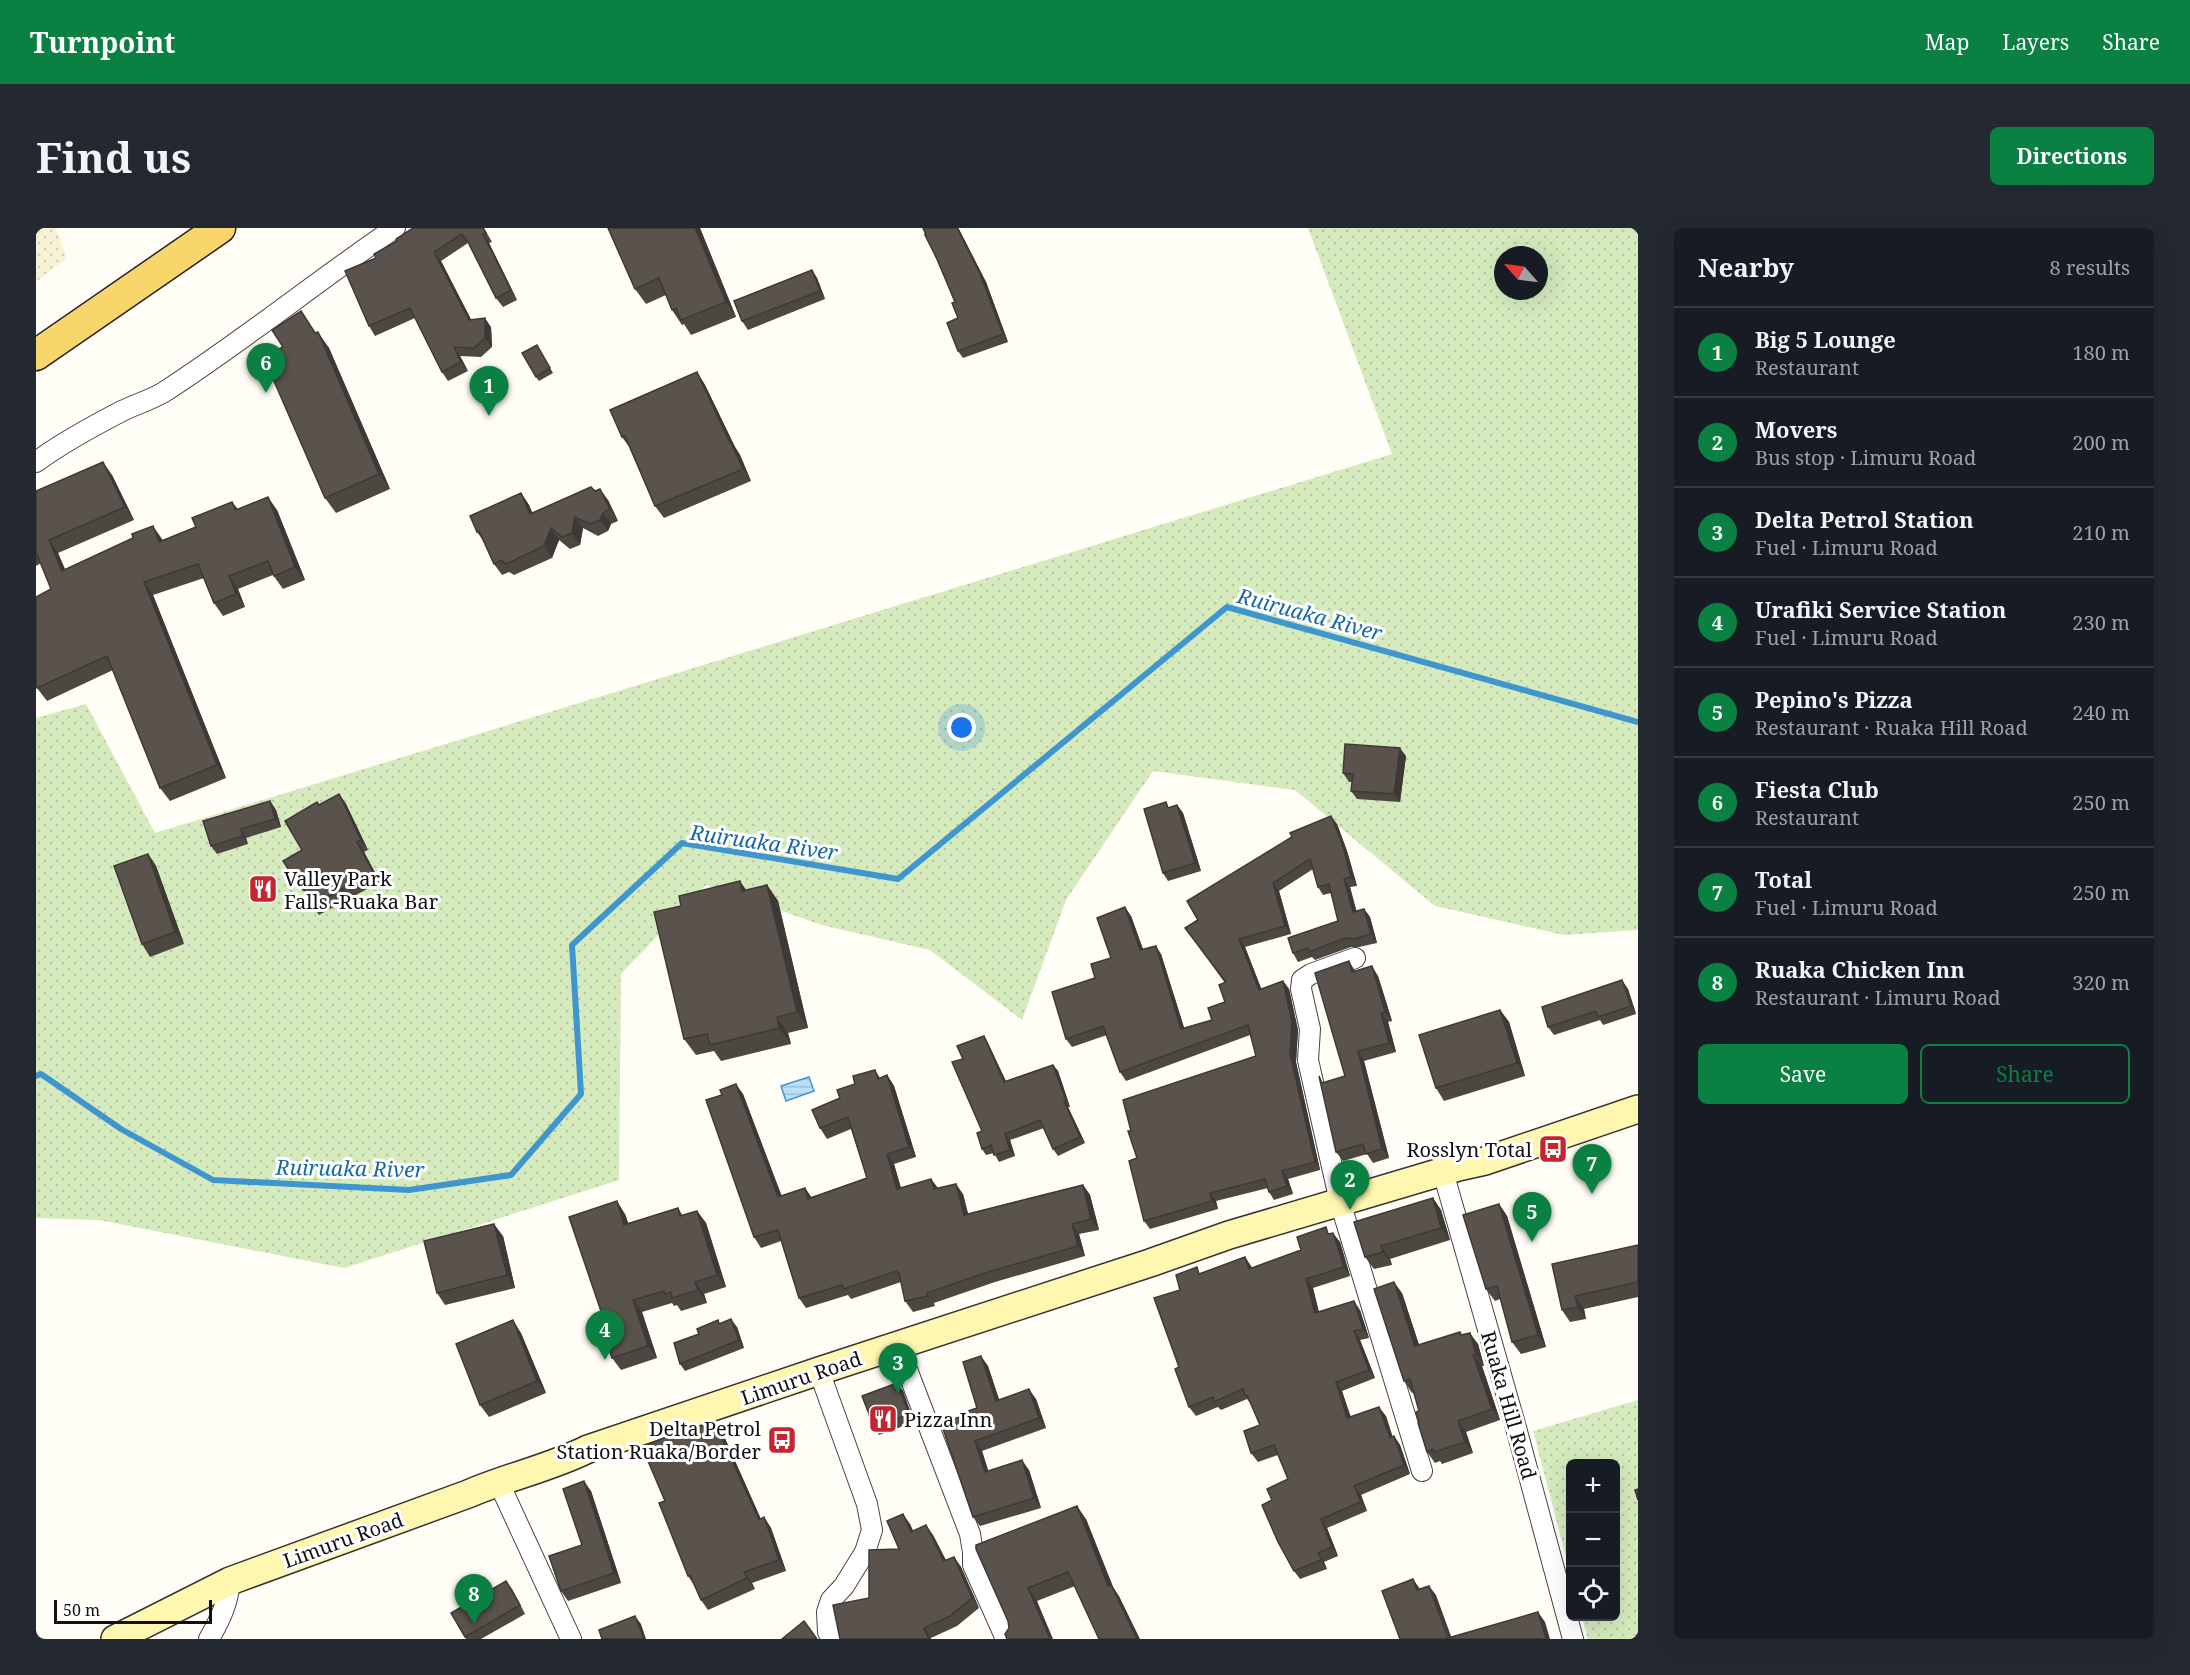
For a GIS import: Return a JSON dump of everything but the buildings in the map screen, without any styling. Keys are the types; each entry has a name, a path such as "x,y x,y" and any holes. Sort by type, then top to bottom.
{"main road":[{"path":"36,355 220,228"},
{"name":"Limuru Road","path":"115,1639 230,1581 498,1481 570,1458 588,1449 1229,1235 1485,1161 1638,1109"}],"street":[{"path":"36,462 124,410 161,394 234,345 333,270 395,228"},
{"path":"1355,958 1311,974 1302,980 1301,989 1310,1029 1308,1060 1340,1202 1422,1471"},
{"name":"Ruaka Hill Road","path":"1443,1172 1573,1639"},
{"path":"898,1346 970,1534 974,1552 973,1565 1006,1639"},
{"path":"819,1371 867,1504 872,1530 865,1552 844,1586 831,1600 827,1612 828,1632 832,1639"},
{"path":"498,1481 571,1639"},
{"path":"209,1639 220,1621 228,1598 230,1581"}],"shaded area":[{"path":"36,228 56,228 67,258 36,282"}],"green space":[{"path":"1308,228 1638,228 1638,930 1564,935 1435,906 1295,790 1153,771 1066,900 1022,1020 930,950 822,925 706,885 621,974 619,1180 344,1268 99,1220 36,1218 36,718 86,704 155,833 1392,454"},
{"path":"1638,1400 1638,1639 1588,1639 1583,1621 1620,1621 1620,1459 1566,1459 1566,1557 1533,1431"}],"water":[{"path":"809,1077 814,1091 786,1101 781,1086"}],"waterway":[{"name":"Ruiruaka River","path":"36,1076 41,1074 121,1129 213,1180 409,1190 511,1175 581,1094 572,945 682,843 898,879 1227,607 1638,722"}],"place":[{"name":"Fiesta Club","path":"266,393"},
{"name":"Big 5 Lounge","path":"489,416"},
{"name":"Valley Park Falls -Ruaka Bar","path":"263,889"},
{"name":"Rosslyn Total","path":"1553,1149"},
{"name":"Total","path":"1592,1194"},
{"name":"Movers","path":"1350,1210"},
{"name":"Pepino's Pizza","path":"1532,1242"},
{"name":"Urafiki Service Station","path":"605,1360"},
{"name":"Delta Petrol Station","path":"898,1393"},
{"name":"Pizza Inn","path":"883,1419"},
{"name":"Delta Petrol Station Ruaka/Border","path":"782,1440"},
{"name":"Ruaka Chicken Inn","path":"474,1624"}]}
